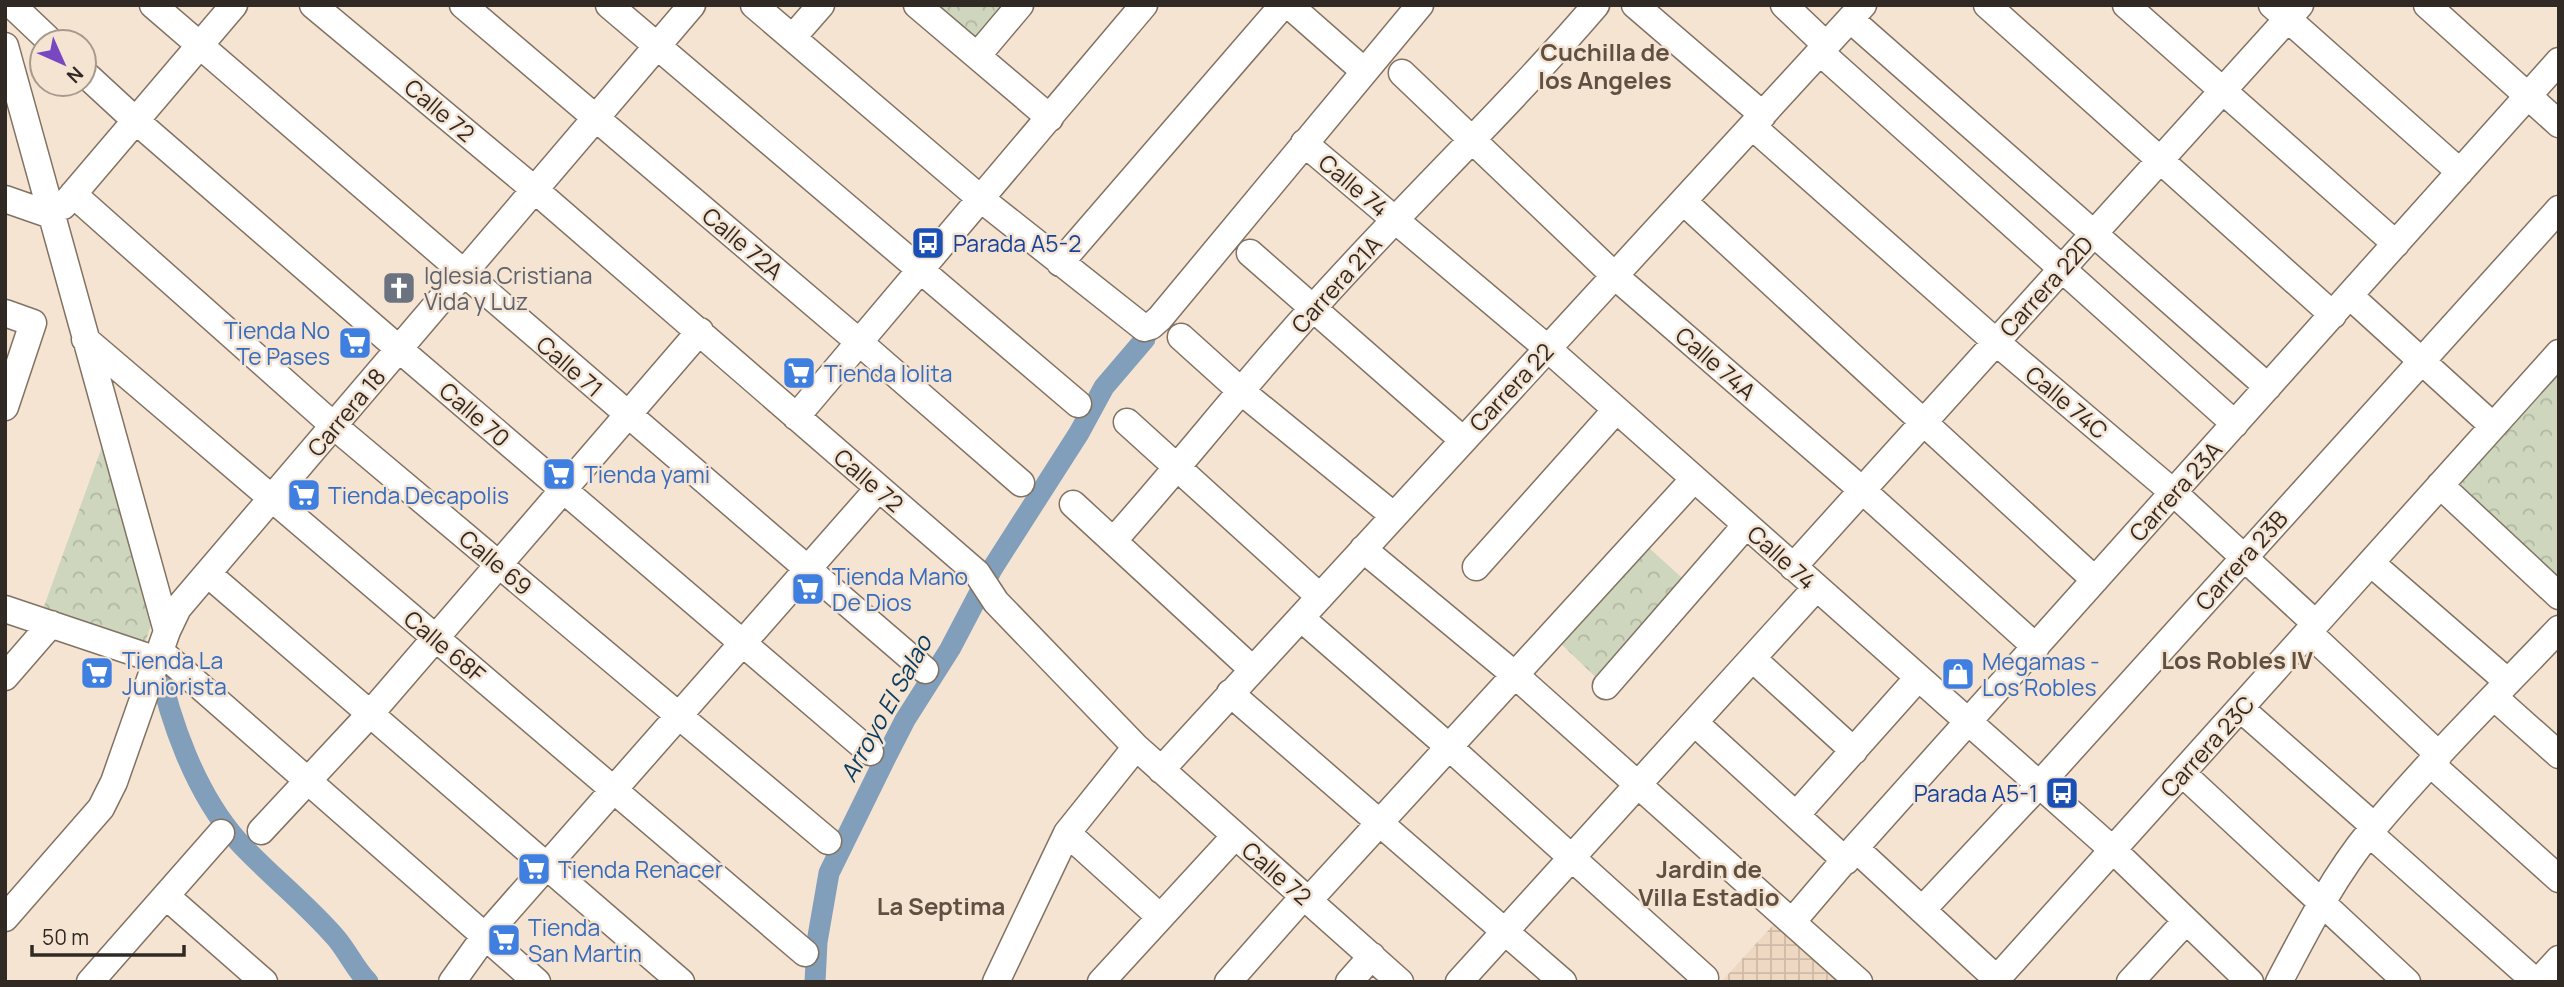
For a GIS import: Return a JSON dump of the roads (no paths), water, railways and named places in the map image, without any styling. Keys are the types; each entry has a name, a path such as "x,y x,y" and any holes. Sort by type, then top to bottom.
{"street":[{"path":"12,5 36,28"},
{"name":"Calle 71","path":"153,5 925,670"},
{"path":"52,218 234,5"},
{"name":"Calle 72","path":"313,5 700,331 977,573 996,603 1136,747 1400,982"},
{"name":"Calle 72A","path":"463,5 1021,483"},
{"path":"609,5 1078,404"},
{"name":"Carrera 18","path":"7,913 101,808 114,782 161,647 178,608 692,5"},
{"path":"754,5 981,199 1144,328 1160,318 1420,5"},
{"path":"793,37 821,5"},
{"path":"917,5 1050,118"},
{"path":"977,56 1020,5"},
{"path":"796,416 1144,5"},
{"path":"1060,263 1283,5"},
{"path":"1289,5 1364,71"},
{"name":"Carrera 21A","path":"1114,540 1179,468 1312,309 1542,68 1596,5"},
{"name":"Calle 74C","path":"1635,5 1996,342 2174,493 2244,557 2435,759 2559,879"},
{"path":"1784,5 1823,49 2235,424"},
{"path":"1987,5 2160,160 2341,305 2422,360 2493,426"},
{"path":"2126,5 2396,244"},
{"path":"2427,5 2559,124"},
{"path":"2287,10 2460,173"},
{"name":"Carrera 22D","path":"1793,567 2223,90 2287,10"},
{"path":"1856,12 2094,233 2268,387"},
{"name":"Carrera 22","path":"1161,770 1393,515 1616,277 1856,12"},
{"path":"5,46 85,339 161,647"},
{"name":"Carrera 23A","path":"1792,922 2559,61"},
{"name":"Calle 74A","path":"1402,73 1616,277 1862,490 2036,647"},
{"name":"Calle 70","path":"98,86 399,349 870,752"},
{"name":"Calle 74","path":"1304,143 1548,348 2113,850 2250,982"},
{"name":"Calle 69","path":"73,194 334,426 828,841"},
{"path":"5,199 52,218"},
{"path":"1684,202 2095,580"},
{"name":"Carrera 23B","path":"1922,910 2039,785 2559,209"},
{"path":"1250,253 1463,440"},
{"path":"5,313 33,323 5,407"},
{"path":"261,831 370,714 700,331"},
{"path":"1181,337 1242,392 1393,515"},
{"name":"Calle 68F","path":"85,339 805,953"},
{"name":"Carrera 23C","path":"1997,981 2559,353"},
{"path":"1476,567 1616,410"},
{"path":"1127,422 1320,597"},
{"path":"1228,982 1381,822 1693,479"},
{"path":"2440,485 2559,596"},
{"path":"456,980 485,936 878,489"},
{"path":"1073,503 1252,669"},
{"path":"1606,686 1746,525"},
{"path":"1363,550 1515,676 1859,982"},
{"path":"2371,563 2501,690 2559,755"},
{"path":"208,574 681,982"},
{"path":"1459,982 1816,588"},
{"path":"5,609 51,624 161,647 307,780 537,982"},
{"path":"1301,618 1449,747 1705,978"},
{"path":"5,677 51,624"},
{"path":"2279,982 2321,903 2372,830 2435,759 2559,629"},
{"path":"1753,659 1854,751"},
{"path":"1796,816 1918,678"},
{"path":"1230,693 1563,982"},
{"path":"2240,708 2537,982 2559,959"},
{"path":"1695,723 1796,816 1922,910 1997,981"},
{"path":"996,982 1067,832 1136,747"},
{"path":"2182,772 2407,982"},
{"path":"1067,832 1160,917"},
{"path":"103,977 166,896 220,833"},
{"path":"1101,982 1235,836"},
{"path":"166,896 264,982"},
{"path":"2130,982 2186,921"},
{"path":"1349,982 1372,956"}],"waterway":[{"name":"Arroyo El Salao","path":"815,982 817,942 829,873 905,720 950,649 992,569 1079,433 1104,387 1145,339"},
{"path":"157,660 169,707 186,755 222,821 249,853 324,925 368,982"}],"place":[{"name":"Parada A5-2","path":"928,243"},
{"name":"Iglesia Cristiana Vida y Luz","path":"399,288"},
{"name":"Tienda No Te Pases","path":"355,343"},
{"name":"Tienda lolita","path":"799,373"},
{"name":"Tienda yami","path":"559,474"},
{"name":"Tienda Decapolis","path":"304,495"},
{"name":"Tienda Mano De Dios","path":"808,589"},
{"name":"Tienda La Juniorista","path":"97,673"},
{"name":"Megamas - Los Robles","path":"1958,674"},
{"name":"Parada A5-1","path":"2062,793"},
{"name":"Tienda Renacer","path":"534,869"},
{"name":"Tienda San Martin","path":"504,940"}],"district":[{"name":"Cuchilla de los Angeles","path":"1605,65"},
{"name":"Los Robles IV","path":"2237,659"},
{"name":"Jardin de Villa Estadio","path":"1709,882"},
{"name":"La Septima","path":"941,905"}]}
